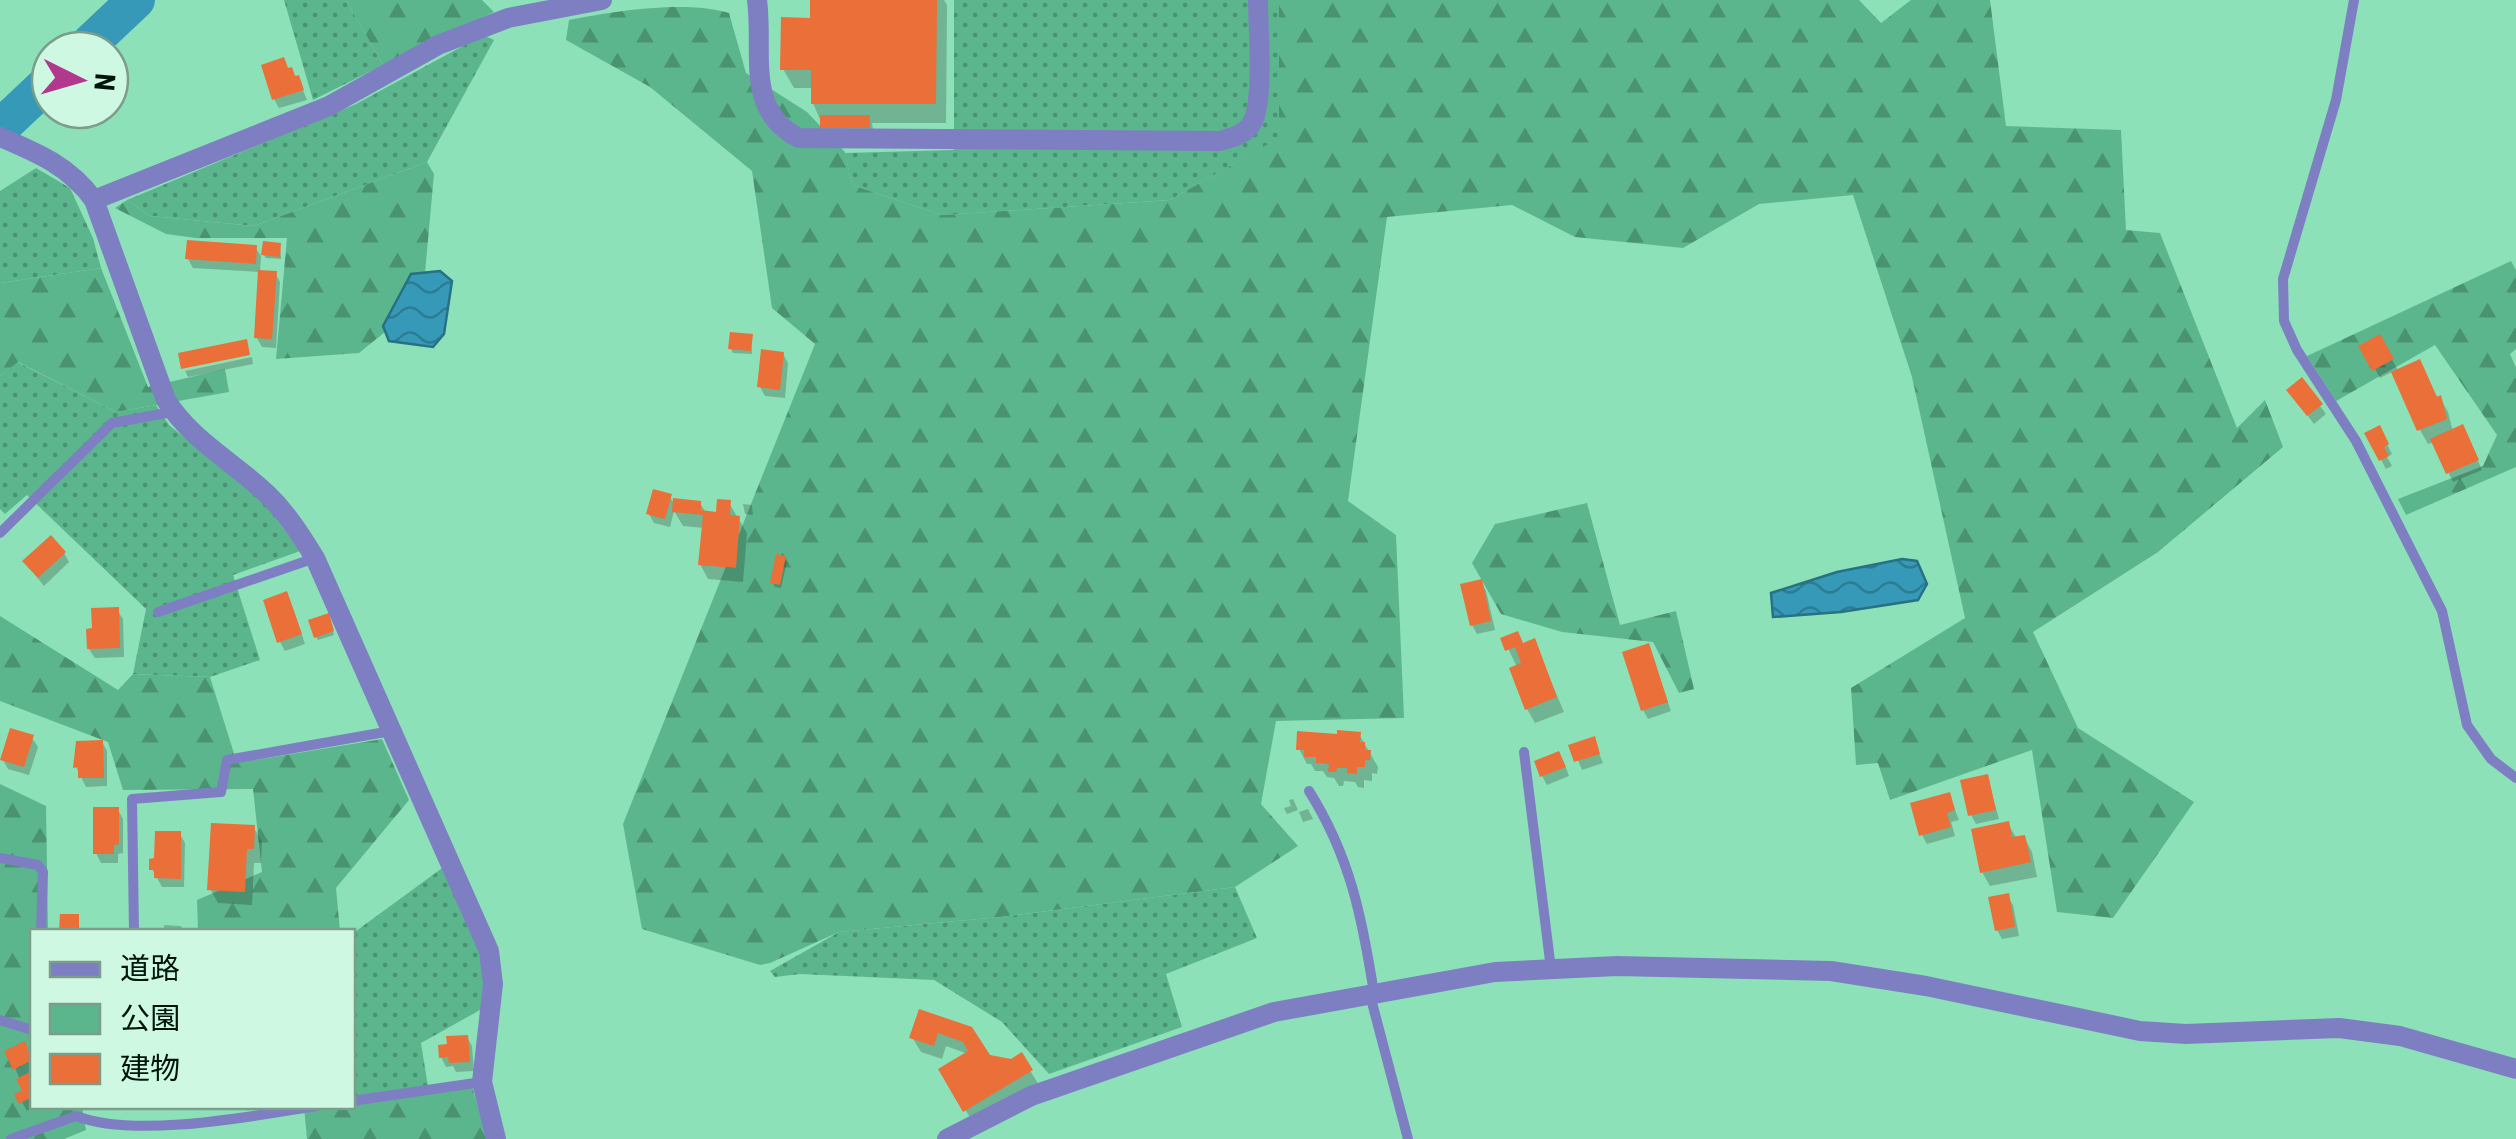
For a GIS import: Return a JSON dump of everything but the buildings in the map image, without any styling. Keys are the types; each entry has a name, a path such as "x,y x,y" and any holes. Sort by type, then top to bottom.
{"street":[{"path":"94,200 329,106 438,44 508,18 602,0"},
{"path":"758,0 760,85 765,108 780,128 800,138 1220,141 1240,135 1252,122 1258,100 1258,0"},
{"path":"0,137 56,162 80,181 94,200 166,400 180,423 269,496 314,558 489,951 493,984 482,1082 496,1139"},
{"path":"947,1139 1031,1096 1274,1012 1495,972 1617,966 1830,971 1926,986 2140,1031 2186,1034 2339,1028 2400,1036 2516,1069"}],"lane":[{"path":"2354,0 2336,100 2283,279 2284,321 2296,350 2356,441 2442,610 2467,725 2491,759 2516,778"},
{"path":"0,532 112,423 174,411"},
{"path":"158,612 314,558"},
{"path":"134,929 132,799 221,792 228,760 392,730"},
{"path":"1524,752 1550,969"},
{"path":"1308,791 1336,834 1344,859 1408,1139"},
{"path":"0,858 38,865 43,872 41,929"},
{"path":"0,1020 30,1029"},
{"path":"0,1030 13,1024"},
{"path":"355,1101 482,1082"},
{"path":"11,1139 74,1111 88,1121 159,1126 296,1109"}],"green space":[{"path":"284,0 346,0 383,65 313,100"},
{"path":"346,0 482,0 494,12 383,65"},
{"path":"954,0 1279,0 1280,138 1170,200 942,215 852,185 845,153 954,150"},
{"path":"1279,0 1859,0 1881,23 1911,0 1990,0 2006,126 2121,130 2126,230 2160,233 2237,428 2265,400 2283,447 2158,552 2033,632 2078,728 2194,802 2113,918 2057,912 2032,750 1890,800 1878,763 1856,765 1851,688 1965,618 1912,377 1853,195 1759,204 1683,248 1575,237 1512,205 1387,217 1348,501 1396,535 1404,718 1276,721 1261,804 1298,846 1235,887 1000,917 839,932 760,965 642,929 623,824 815,344 772,308 752,171 650,87 566,40 569,20 671,7 729,13 746,73 807,112 845,152 852,185 942,215 1170,200 1279,138"},
{"path":"483,35 494,40 427,162 254,226 150,216 127,200 356,104"},
{"path":"427,162 434,174 425,273 411,274 383,325 385,332 359,353 276,359 287,238 196,238 166,234 115,208 127,200 150,216 254,226"},
{"path":"36,168 70,188 93,238 101,268 0,283 0,191"},
{"path":"2511,261 2516,270 2516,349 2510,354 2516,368 2516,467 2406,515 2398,499 2483,466 2497,435 2435,345 2336,401 2307,356"},
{"path":"101,268 148,387 225,369 229,392 116,412 18,362 0,376 0,283"},
{"path":"17,362 116,412 156,405 169,425 265,503 300,551 233,575 260,660 210,677 133,674 146,609 27,495 5,514 0,509 0,376"},
{"path":"1587,503 1620,625 1676,611 1694,689 1679,693 1653,642 1562,632 1501,614 1472,563 1495,524"},
{"path":"0,616 118,690 133,674 210,677 237,763 382,739 409,800 336,888 340,929 198,929 197,900 262,872 253,789 123,790 108,742 0,701"},
{"path":"0,784 46,806 48,929 30,929 30,1109 82,1109 86,1130 64,1139 0,1139"},
{"path":"445,866 484,952 488,987 480,1010 421,1043 429,1093 355,1103 355,932"},
{"path":"1235,887 1257,938 1166,974 1182,1027 1049,1074 1002,1022 934,980 800,974 775,977 770,971 839,932 1000,917"},
{"path":"472,1086 487,1139 307,1139 304,1109 355,1109 355,1103"}],"water":[{"path":"440,271 452,281 444,334 433,347 389,341 383,326 411,274"},
{"path":"1902,559 1917,561 1927,584 1918,600 1773,617 1771,593 1837,572"}],"waterway":[{"path":"104,30 136,0"},
{"path":"0,128 30,100"}]}
